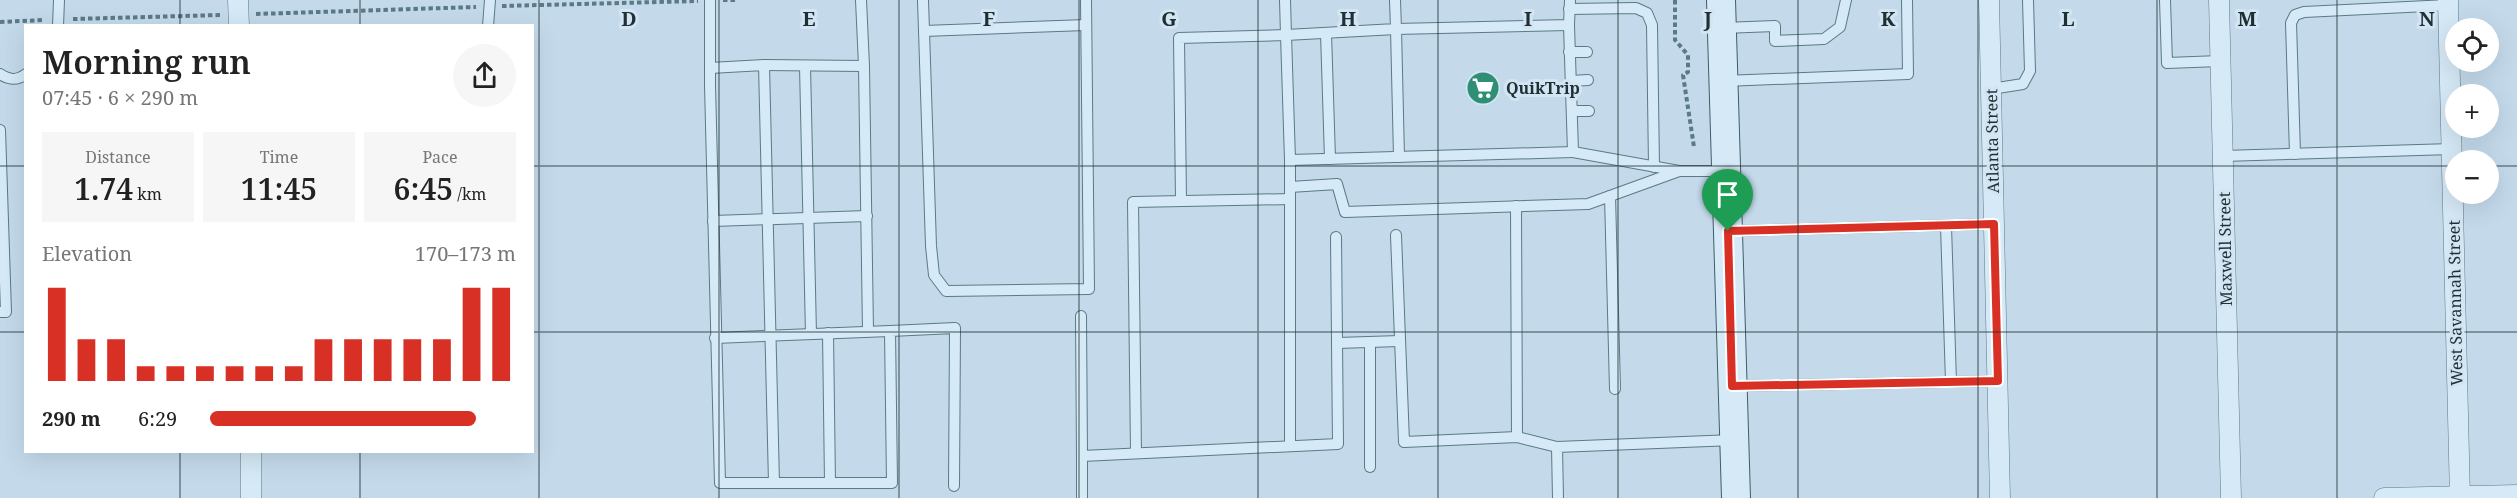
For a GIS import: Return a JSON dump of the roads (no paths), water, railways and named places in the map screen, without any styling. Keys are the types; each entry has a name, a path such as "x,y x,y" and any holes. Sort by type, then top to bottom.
{"main road":[{"path":"1721,0 1736,498"}],"street":[{"name":"Atlanta Street","path":"1989,0 2000,498"},
{"name":"Maxwell Street","path":"2219,0 2231,498"},
{"name":"West Savannah Street","path":"2448,2 2460,497"},
{"path":"251,453 251,498"},
{"path":"2384,498 2517,495"}],"lane":[{"path":"58,23 59,0"},
{"path":"710,0 715,338 720,483 892,483 890,331"},
{"path":"861,0 868,331"},
{"path":"923,0 934,275 946,291 1089,289 1086,0"},
{"path":"1286,0 1290,160 1290,446"},
{"path":"1395,0 1399,157"},
{"path":"1722,28 1775,26 1775,41 1829,38 1840,27 1846,0"},
{"path":"1724,81 1908,74 1907,0"},
{"path":"1991,88 2023,84 2030,71 2028,0"},
{"path":"2165,0 2167,63 2220,61"},
{"path":"2295,154 2291,23 2295,15 2333,5 2448,2"},
{"path":"488,24 490,3"},
{"path":"1573,152 1569,52 1570,4 1636,8 1647,13 1652,25 1647,50 1648,110 1654,167"},
{"path":"1181,200 1179,38 1569,24"},
{"path":"924,31 1086,25"},
{"path":"1326,33 1330,159"},
{"path":"1569,52 1587,52"},
{"path":"710,68 764,65 864,66"},
{"path":"764,65 774,483"},
{"path":"805,66 811,334"},
{"path":"0,74 8,79 24,76"},
{"path":"1570,81 1588,80"},
{"path":"1572,111 1589,111"},
{"path":"0,129 6,312 0,312"},
{"path":"2223,156 2452,149"},
{"path":"1290,160 1573,152 1679,171 1726,171"},
{"path":"1290,187 1337,184 1345,212 1588,204 1679,171"},
{"path":"1610,196 1615,389"},
{"path":"1136,453 1133,202 1290,199"},
{"path":"1516,206 1517,437"},
{"path":"713,220 867,216"},
{"path":"1728,231 1994,224"},
{"path":"1946,226 1950,382"},
{"path":"1396,235 1404,442 1517,437 1557,447 1734,440"},
{"path":"1082,456 1338,444 1336,237"},
{"path":"1080,316 1082,498"},
{"path":"715,338 955,328 954,486"},
{"path":"828,333 830,483"},
{"path":"1337,343 1400,341"},
{"path":"1370,342 1370,467"},
{"path":"1732,386 1998,381"},
{"path":"1557,447 1558,498"}],"place":[{"name":"QuikTrip","path":"1483,88"}]}
